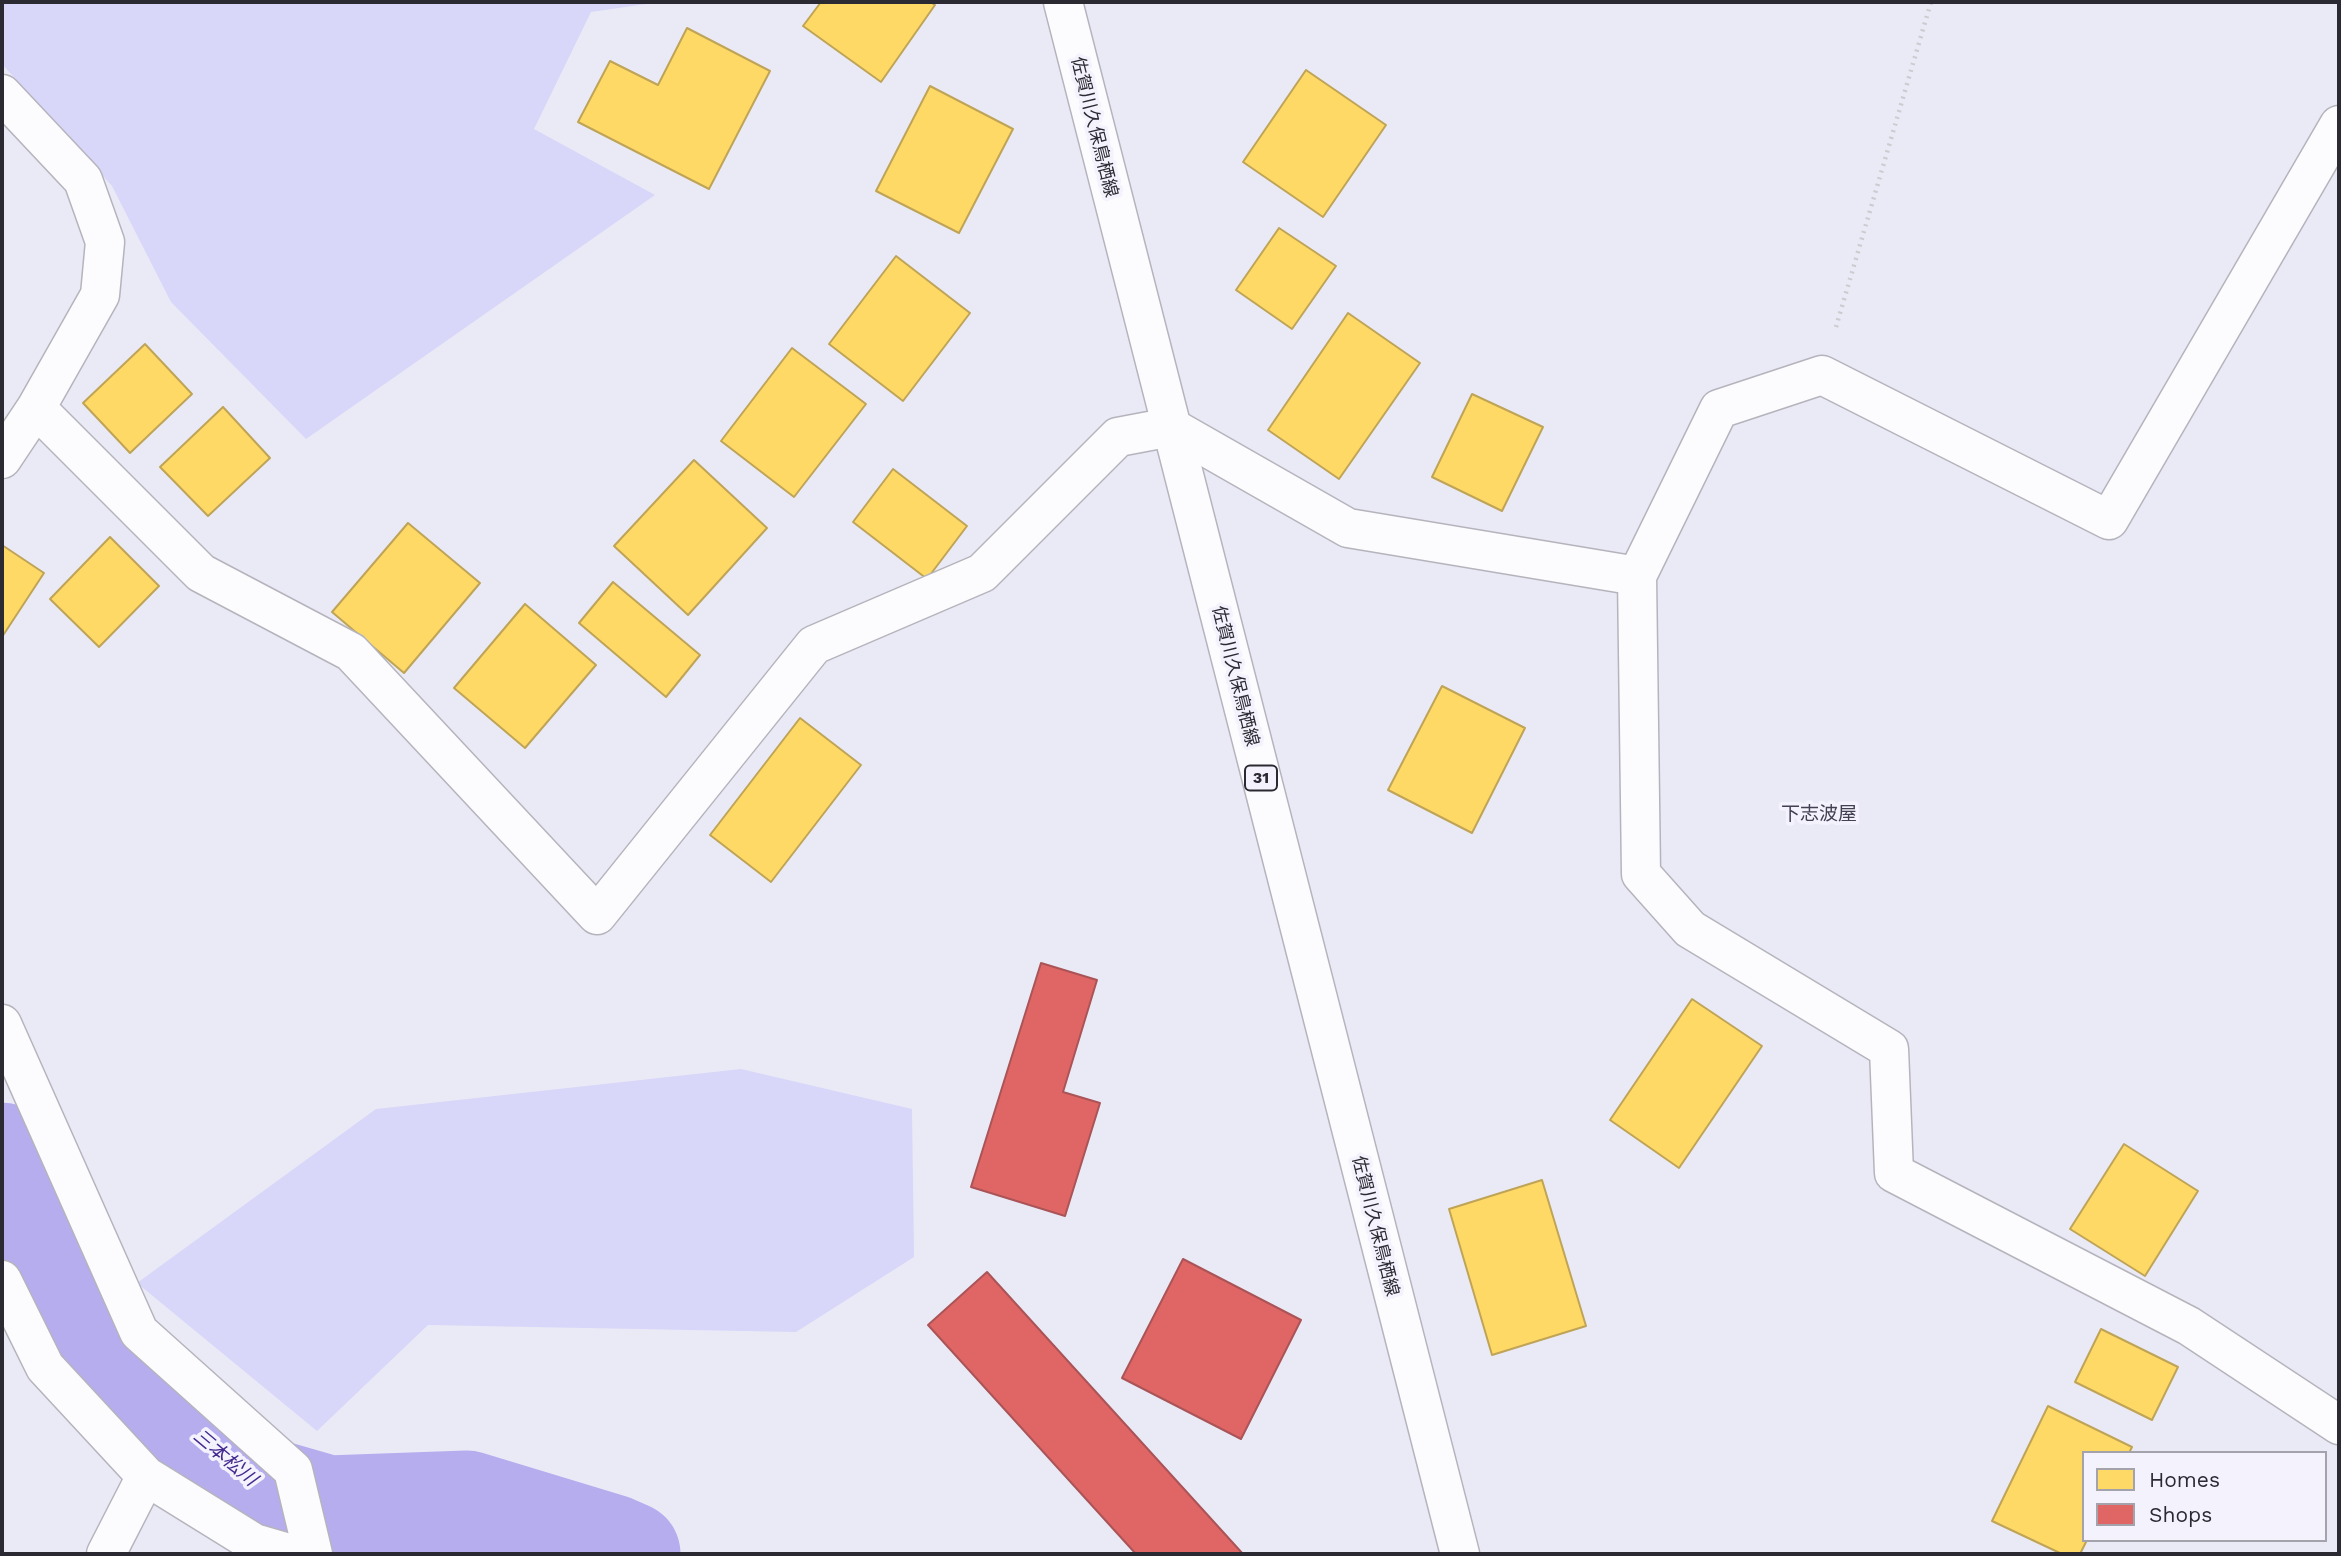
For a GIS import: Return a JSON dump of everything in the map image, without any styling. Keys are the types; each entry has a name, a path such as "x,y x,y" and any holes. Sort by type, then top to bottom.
{"street":[{"name":"佐賀川久保鳥栖線","path":"1063,2 1460,1554"},
{"path":"2,94 83,180 105,242 100,295 36,408 2,459"},
{"path":"2339,125 2109,520 1822,375 1719,409 1637,576 1641,874 1690,929 1889,1049 1894,1173 2189,1326 2339,1425"},
{"path":"36,408 201,573 351,652 597,915 814,645 982,573 1118,437 1171,427 1348,528 1637,576"},
{"path":"2,1024 139,1332 293,1470 313,1554"},
{"path":"2,1280 45,1367 146,1476 254,1543 292,1554"},
{"path":"106,1554 146,1476"}],"path":[{"path":"1822,375 1931,2"}],"shaded area":[{"path":"2,2 660,2 591,12 534,129 655,195 306,439 171,302 112,186 2,64"},
{"path":"741,1069 912,1109 914,1257 796,1332 428,1325 317,1431 137,1283 376,1109"}],"building: Homes":[{"path":"821,2 930,2 935,5 881,82 803,26"},
{"path":"687,28 770,71 709,189 578,122 610,61 658,85"},
{"path":"1306,70 1386,125 1323,217 1243,162"},
{"path":"930,86 1013,129 959,233 876,191"},
{"path":"1279,228 1336,266 1292,329 1236,290"},
{"path":"896,256 970,313 903,401 829,344"},
{"path":"1348,313 1420,363 1339,479 1268,430"},
{"path":"145,344 192,394 130,453 83,403"},
{"path":"792,348 866,404 794,497 721,441"},
{"path":"1472,394 1543,427 1502,511 1432,477"},
{"path":"223,407 270,458 208,516 160,467"},
{"path":"694,460 767,528 688,615 614,546"},
{"path":"893,469 967,526 927,579 853,522"},
{"path":"408,523 480,583 404,673 332,612"},
{"path":"110,537 159,586 99,647 50,599"},
{"path":"2,545 44,573 2,637"},
{"path":"613,582 700,655 666,697 579,623"},
{"path":"525,604 596,665 525,748 454,688"},
{"path":"1442,686 1525,728 1472,833 1388,790"},
{"path":"800,718 861,765 771,882 710,835"},
{"path":"1692,999 1762,1046 1679,1168 1610,1120"},
{"path":"2124,1144 2198,1191 2145,1276 2070,1229"},
{"path":"1542,1180 1586,1326 1492,1355 1449,1209"},
{"path":"2101,1329 2178,1367 2152,1420 2075,1382"},
{"path":"2048,1406 2132,1447 2130,1451 2082,1451 2082,1542 2086,1542 2080,1554 2062,1554 1992,1521"}],"building: Shops":[{"path":"1041,963 1097,980 1063,1092 1100,1103 1065,1216 971,1187"},
{"path":"1183,1259 1301,1320 1241,1439 1122,1378"},
{"path":"987,1272 1243,1554 1136,1554 928,1325"}],"waterway":[{"name":"三本松川","path":"2,1155 100,1348 255,1487 328,1508 467,1503 628,1554"}],"district":[{"name":"下志波屋","path":"1819,814"}]}
